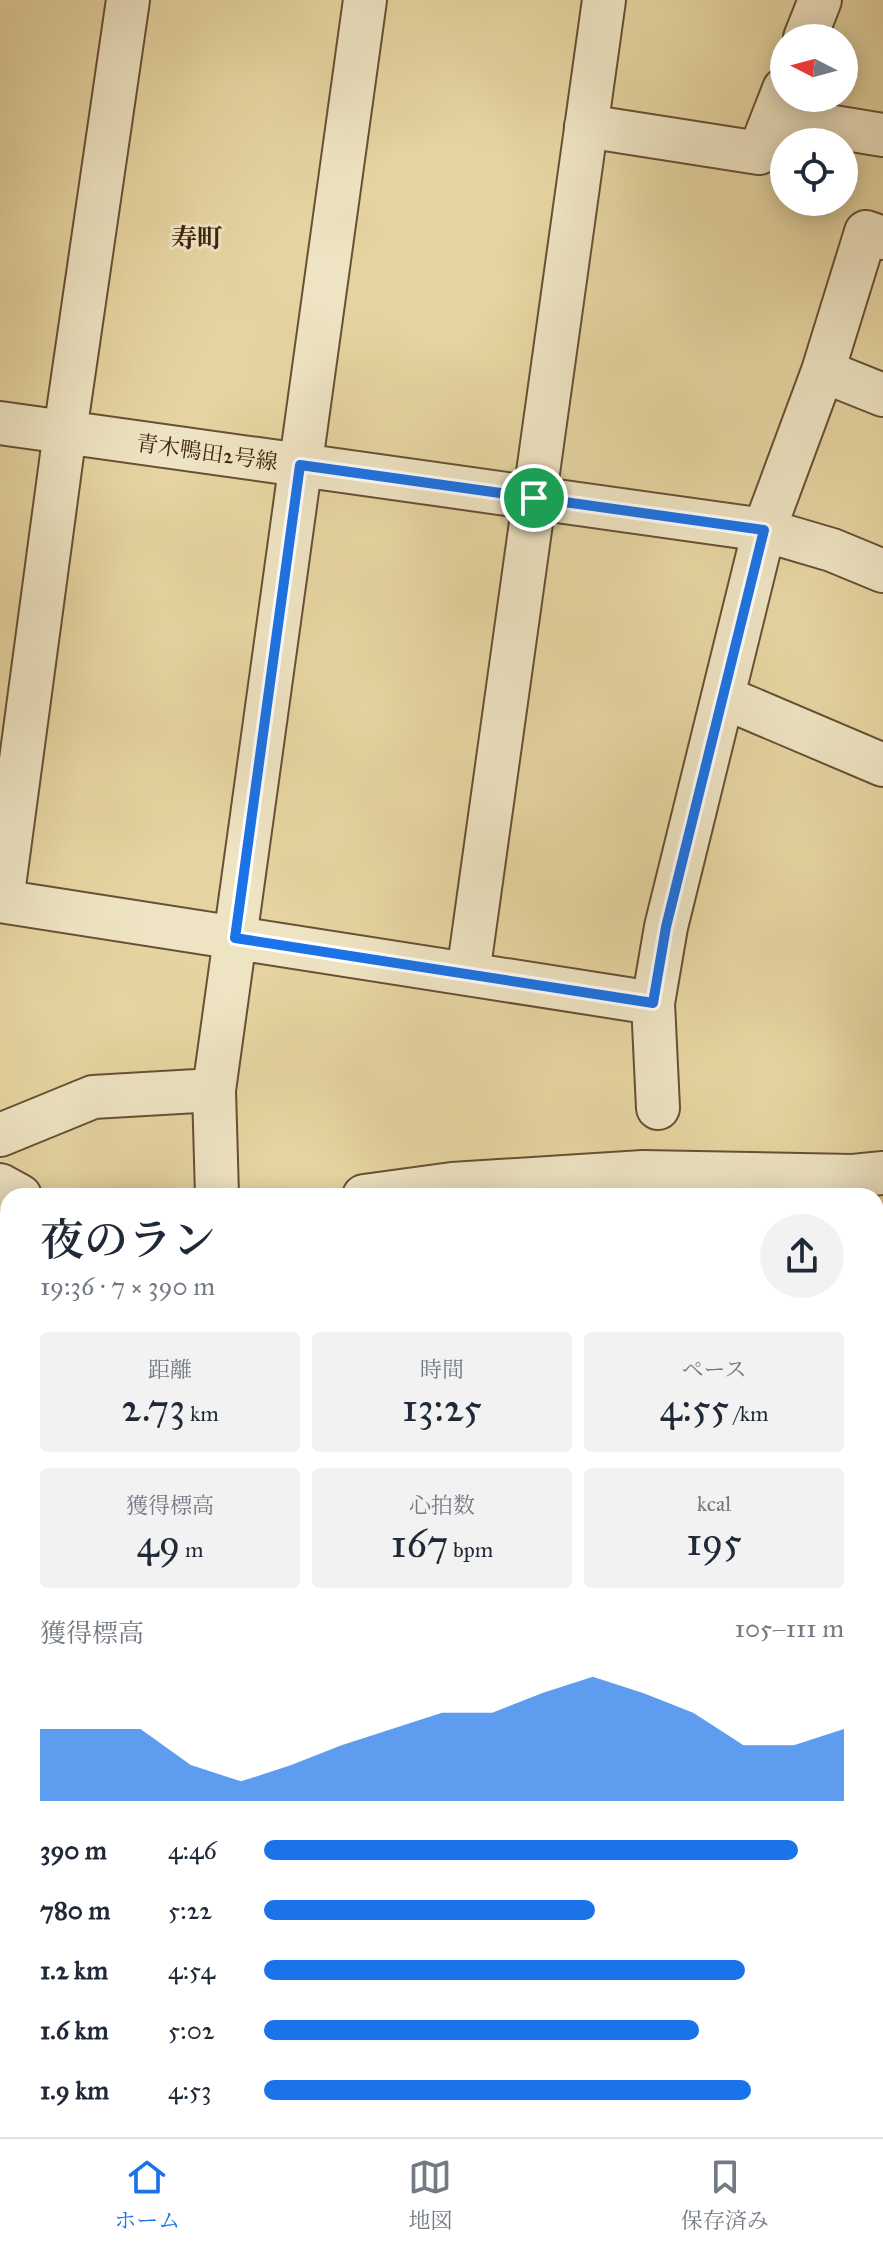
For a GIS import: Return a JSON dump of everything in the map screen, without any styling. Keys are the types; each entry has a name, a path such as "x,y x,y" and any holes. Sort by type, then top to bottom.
{"street":[{"path":"128,0 1,901 653,1003"},
{"path":"217,1188 214,1090 365,0"},
{"path":"468,974 604,0"},
{"path":"811,24 820,0"},
{"path":"586,126 759,153 775,112"},
{"path":"808,112 883,135"},
{"path":"658,1108 653,1003 666,927 764,530 823,371 866,232 883,238"},
{"path":"823,371 883,395"},
{"name":"青木鴨田2号線","path":"0,423 764,530 832,550 883,571"},
{"path":"723,697 883,765"},
{"path":"0,1135 93,1097 214,1090"},
{"path":"423,1188 643,1172 853,1176 883,1173"}],"district":[{"name":"寿町","path":"197,238"}],"route":[{"path":"300,465 534,498 764,530 666,927 653,1003 235,938 300,465"}]}
